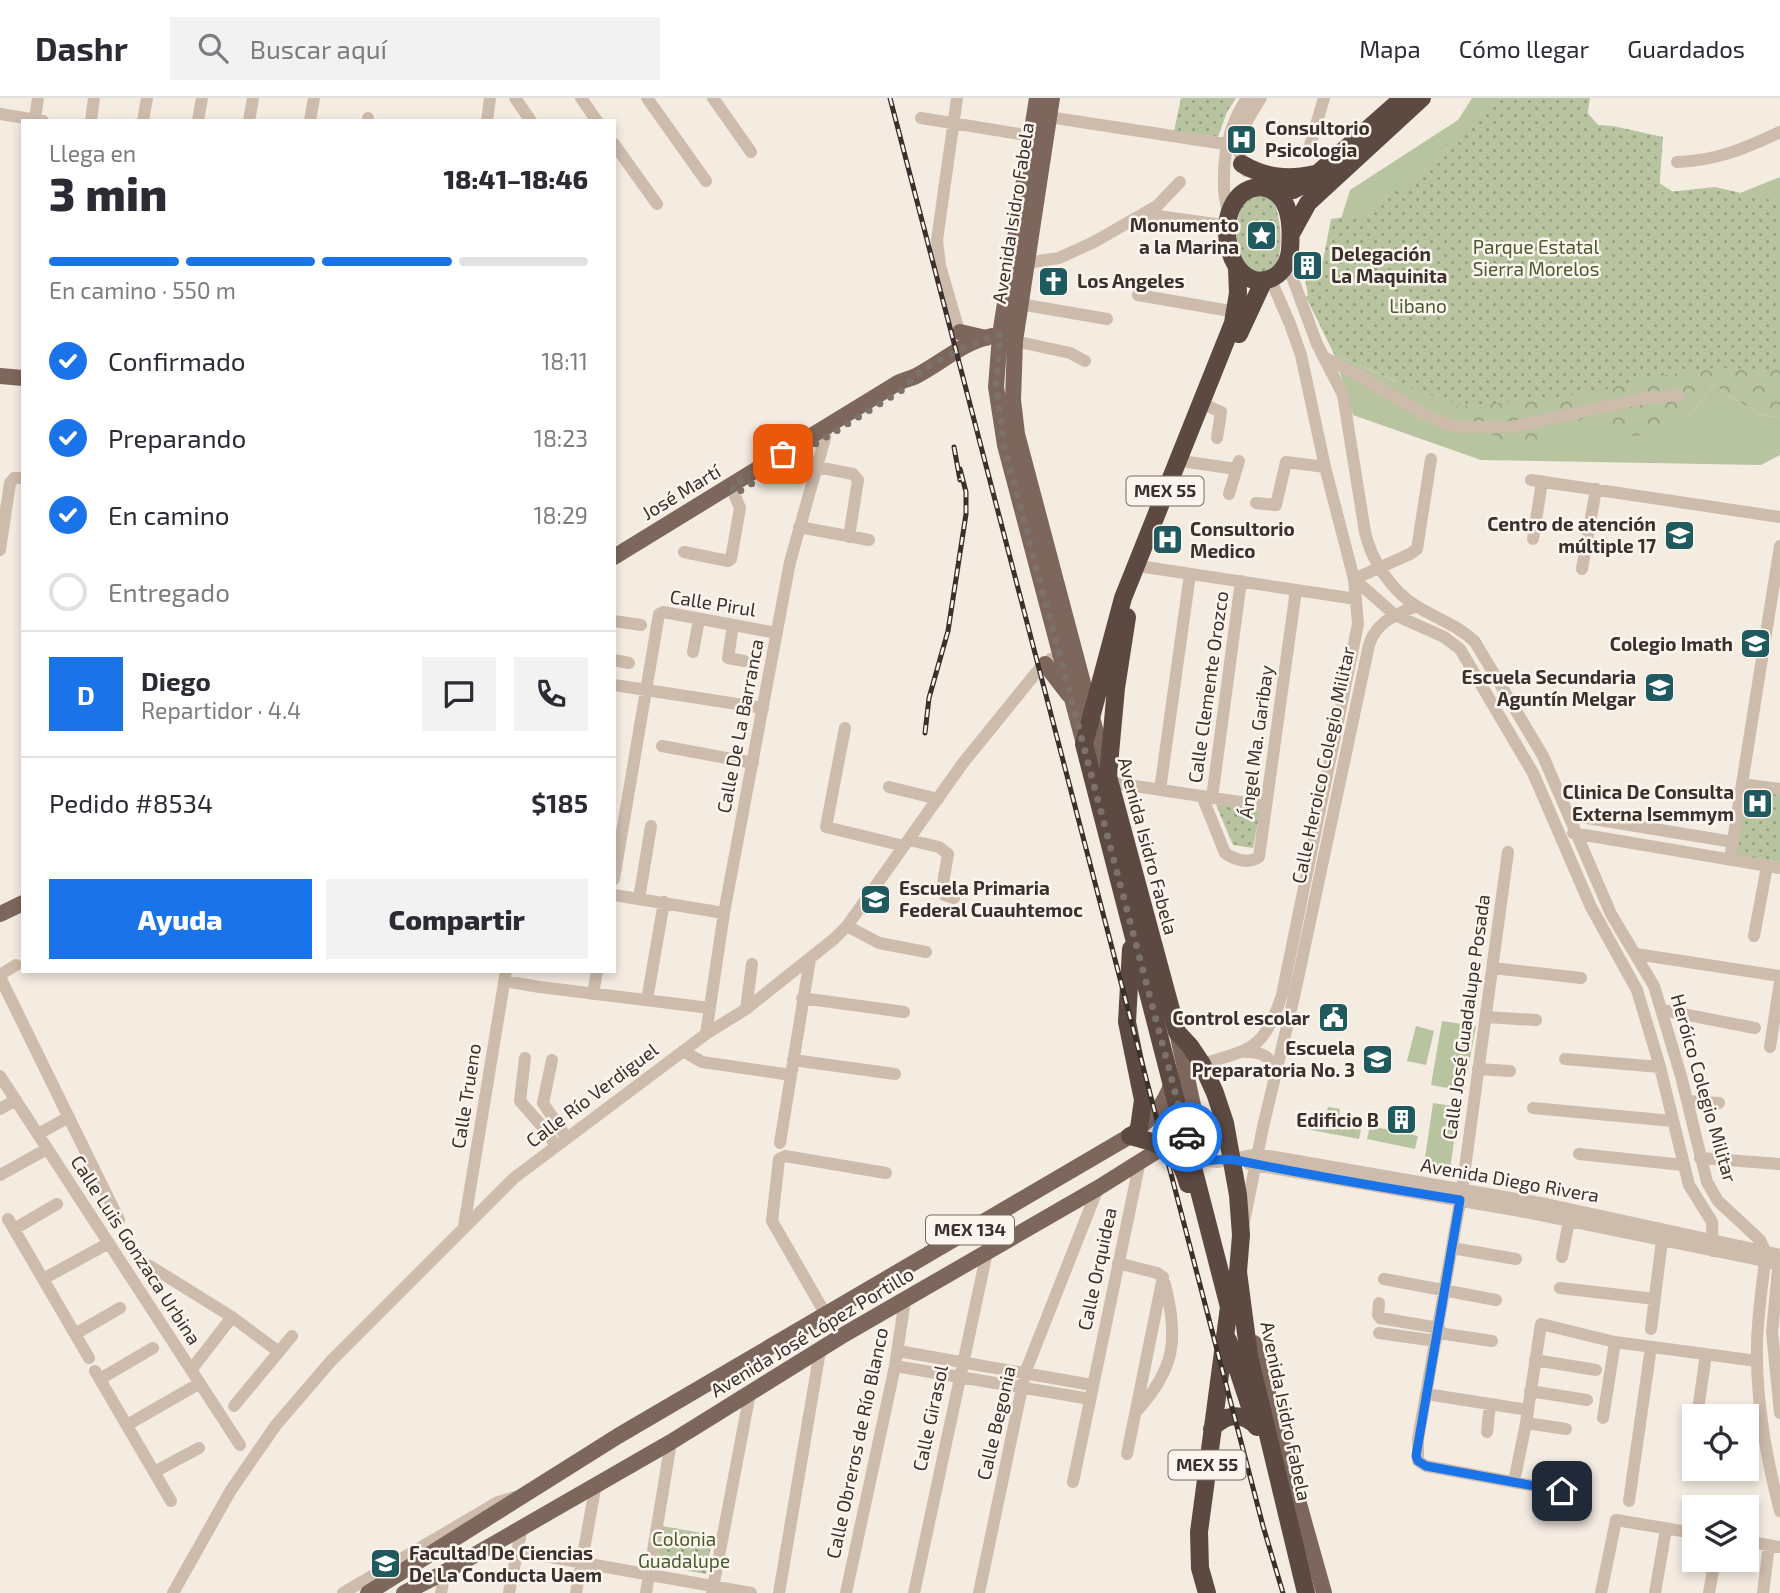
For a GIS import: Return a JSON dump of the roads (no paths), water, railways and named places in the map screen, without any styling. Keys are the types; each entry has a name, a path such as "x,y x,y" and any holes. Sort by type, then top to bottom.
{"highway":[{"path":"1270,190 1288,208 1290,251 1287,263 1276,276 1267,279 1246,276 1237,269 1231,257 1229,219 1233,202 1243,192 1253,188 1270,190 1300,187 1322,172 1403,98"},
{"path":"1290,237 1295,223 1308,203 1422,98"},
{"path":"1242,164 1259,173 1282,177 1322,172"},
{"name":"MEX 55","path":"1080,710 1106,658 1123,598 1236,312 1237,269"},
{"name":"MEX 55","path":"1108,779 1116,688 1127,620 1145,567 1242,326 1267,279"},
{"name":"Avenida Isidro Fabela","path":"1080,710 1084,744 1185,1129 1165,1156 1183,1166 1226,1336 1257,1427 1306,1593"},
{"name":"Avenida Isidro Fabela","path":"1108,779 1177,1032 1190,1046 1194,1067 1222,1113 1238,1195 1241,1235 1238,1272 1249,1356 1283,1493 1292,1543"},
{"path":"1132,935 1127,1022 1143,1100 1135,1132 1165,1156"},
{"name":"MEX 55","path":"1207,1593 1200,1568 1198,1544 1226,1336"},
{"path":"1212,1429 1221,1420 1232,1416 1248,1419 1257,1427"}],"main road":[{"name":"Avenida Isidro Fabela","path":"1000,338 1020,304 1042,116 1037,98"},
{"name":"Avenida Isidro Fabela","path":"1052,98 1032,136 1000,338 1012,379 1014,417 1026,497 1059,653 1108,779"},
{"name":"José Martí","path":"616,565 825,433 896,384 914,377 962,340 1000,338"},
{"path":"0,368 21,370"},
{"path":"0,376 21,378"},
{"name":"José Martí","path":"616,556 733,490"},
{"name":"Avenida Isidro Fabela","path":"1026,497 1078,657 1080,710"},
{"path":"1078,657 1092,663 1106,658"},
{"path":"1045,664 1080,710 1107,705 1116,688"},
{"name":"MEX 55","path":"1185,1129 1193,1116 1195,1105 1194,1067"},
{"name":"Avenida José López Portillo","path":"368,1593 468,1532 522,1495 1135,1132 1156,1114 1166,1100 1172,1083"},
{"name":"Avenida José López Portillo","path":"404,1593 671,1442 820,1350 1098,1188 1165,1156 1185,1129"},
{"path":"891,1277 902,1277 908,1281 909,1292 905,1300"},
{"name":"MEX 55","path":"1243,1301 1324,1593"}],"street":[{"path":"38,98 39,119"},
{"path":"91,119 94,98"},
{"path":"143,119 147,98"},
{"path":"198,119 202,98"},
{"path":"249,119 253,98"},
{"path":"310,119 314,98"},
{"path":"487,119 491,98"},
{"path":"515,98 530,119"},
{"path":"581,98 596,119"},
{"path":"647,98 706,181"},
{"path":"713,98 751,152"},
{"path":"957,98 938,230 940,266 962,340"},
{"path":"1144,214 1229,219 1224,191 1233,144 1231,125 1247,98"},
{"path":"1233,144 1261,98"},
{"path":"1309,149 1324,98"},
{"path":"0,114 32,119"},
{"path":"1042,116 1233,144"},
{"path":"921,118 1032,136"},
{"path":"1677,162 1696,162 1730,155 1780,132"},
{"path":"1233,144 1242,164 1254,179 1270,190"},
{"path":"616,148 657,204"},
{"path":"1026,264 1069,254 1144,214 1165,199 1181,182"},
{"path":"1287,263 1323,357 1338,383 1347,409 1370,552 1379,567 1416,606"},
{"name":"Calle Heroico Colegio Militar","path":"1241,1235 1294,997 1343,693 1357,624 1354,579 1325,467 1301,355 1290,324 1267,279"},
{"path":"1138,295 1236,312"},
{"path":"1020,304 1107,319"},
{"path":"1000,338 1070,353 1085,361"},
{"path":"1323,357 1427,416 1450,425 1465,427 1511,427 1645,398 1678,395"},
{"path":"1210,407 1221,412 1217,438"},
{"name":"Calle De La Barranca","path":"706,1034 724,912 777,633 799,527 825,433"},
{"path":"1354,579 1410,554 1417,548 1431,458"},
{"path":"1188,462 1237,465 1229,494"},
{"path":"1256,503 1276,505 1286,462 1325,467"},
{"path":"817,467 852,474 858,480 849,537"},
{"path":"0,550 10,483 15,478 21,478"},
{"path":"1533,539 1537,481 1780,517"},
{"path":"1582,569 1596,489"},
{"path":"684,552 728,561 732,559 740,512 733,490"},
{"path":"799,527 869,540"},
{"path":"1730,859 1780,546"},
{"path":"1145,567 1356,598"},
{"path":"1160,790 1190,574"},
{"name":"Heróico Colegio Militar","path":"1354,579 1395,615 1444,638 1460,649 1533,773 1591,907 1637,990 1660,1067 1683,1165 1693,1193 1712,1222 1713,1246"},
{"name":"Calle Clemente Orozco","path":"1207,797 1241,582"},
{"name":"Ángel Ma. Garibay","path":"1207,797 1221,848 1225,853 1239,860 1250,861 1259,857 1296,590"},
{"name":"Calle Heroico Colegio Militar","path":"1246,1052 1264,1035 1276,1014 1371,636 1384,621 1416,606"},
{"name":"Heróico Colegio Militar","path":"1416,606 1460,629 1475,642 1543,756 1611,914 1648,973 1662,1010 1688,1101 1707,1182 1718,1200 1760,1240 1775,1259"},
{"name":"Calle Pirul","path":"616,867 659,614 663,612 777,633"},
{"path":"693,652 699,618"},
{"path":"616,621 641,625"},
{"path":"733,625 728,657 744,661"},
{"name":"Calle Río Verdiguel","path":"173,1593 231,1490 276,1425 331,1361 514,1178 706,1034 746,1009 847,926 980,741 1045,664 1059,653"},
{"path":"616,660 629,663"},
{"path":"616,685 763,708"},
{"path":"1343,693 1358,695"},
{"path":"845,728 826,827 939,847 948,854 942,890 944,895 954,898"},
{"path":"662,746 753,763"},
{"path":"1108,779 1266,806"},
{"path":"1742,784 1780,789"},
{"path":"889,787 938,799"},
{"path":"616,792 628,795"},
{"path":"1733,842 1569,814 1559,831 1774,867 1754,936"},
{"path":"639,899 651,826"},
{"name":"Calle José Guadalupe Posada","path":"1508,852 1461,1195 1417,1449 1418,1461 1426,1466 1514,1482"},
{"path":"616,895 724,912"},
{"path":"647,1000 664,902"},
{"path":"847,926 879,943 926,952"},
{"path":"1636,954 1780,979 1770,1047"},
{"path":"780,1143 810,959"},
{"path":"746,1009 752,964"},
{"path":"16,965 0,976 119,1220"},
{"path":"1493,968 1581,978"},
{"path":"593,994 597,973"},
{"path":"505,976 593,994 710,1009"},
{"name":"Calle Trueno","path":"464,1227 505,976"},
{"path":"802,998 904,1012"},
{"path":"1662,1010 1755,1028"},
{"path":"1486,1017 1536,1020"},
{"path":"683,1051 702,1062 790,1075"},
{"path":"1194,1067 1246,1052 1257,1052 1266,1055 1273,1063 1276,1074"},
{"path":"525,1058 520,1101 555,1145"},
{"path":"1565,1059 1660,1067"},
{"path":"552,1060 543,1103 566,1137"},
{"path":"793,1060 895,1074"},
{"name":"MEX 134","path":"1172,1083 1194,1067"},
{"path":"1478,1069 1510,1071"},
{"name":"Calle Luis Gonzaca Urbina","path":"0,1076 240,1445"},
{"path":"0,1108 16,1100"},
{"path":"1688,1101 1719,1103"},
{"path":"1532,1108 1673,1121"},
{"path":"38,1134 69,1117"},
{"path":"0,1175 47,1149"},
{"path":"1579,1154 1683,1165"},
{"path":"826,1315 772,1221 779,1160 785,1156 886,1173"},
{"name":"Avenida Diego Rivera","path":"1165,1156 1219,1161 1256,1160 1461,1195 1546,1204 1629,1227 1775,1259"},
{"name":"Calle Orquidea","path":"1073,1482 1118,1263 1165,1156"},
{"path":"1700,1158 1780,1164"},
{"name":"Calle Begonia","path":"979,1593 1025,1373 1098,1188"},
{"name":"Avenida Diego Rivera","path":"1461,1195 1569,1221 1629,1227 1662,1240 1713,1246"},
{"path":"57,1204 11,1224 89,1358"},
{"path":"1562,1257 1569,1221"},
{"path":"1651,1329 1662,1240"},
{"path":"43,1279 109,1242"},
{"path":"1452,1248 1516,1259"},
{"name":"Calle Girasol","path":"914,1593 987,1252"},
{"path":"1775,1259 1780,1413"},
{"path":"1775,1259 1757,1361 1764,1439 1780,1511"},
{"path":"1118,1263 1163,1277 1173,1320 1168,1364 1156,1391 1136,1413"},
{"path":"150,1266 232,1317 279,1352"},
{"path":"1127,1454 1163,1277"},
{"path":"1384,1279 1496,1300"},
{"path":"1560,1288 1655,1299"},
{"name":"Calle Obreros de Río Blanco","path":"846,1593 895,1366 905,1300"},
{"path":"1379,1303 1380,1318 1438,1334"},
{"path":"75,1334 120,1308"},
{"path":"191,1370 232,1317"},
{"path":"1562,1491 1514,1482 1541,1324 1615,1342 1757,1361"},
{"path":"1379,1333 1438,1334 1492,1341"},
{"path":"234,1406 292,1336"},
{"path":"1603,1418 1615,1342"},
{"path":"1629,1501 1651,1347"},
{"path":"153,1348 97,1375 171,1501"},
{"path":"779,1593 820,1350"},
{"path":"898,1351 1093,1385"},
{"path":"1699,1404 1706,1354"},
{"path":"1535,1360 1597,1370"},
{"path":"895,1366 1090,1399"},
{"path":"127,1425 200,1383"},
{"path":"1530,1391 1587,1400"},
{"path":"712,1590 750,1393"},
{"path":"1425,1400 1490,1404 1566,1429"},
{"path":"1487,1432 1490,1404"},
{"path":"646,1593 671,1442"},
{"path":"154,1472 199,1448"},
{"path":"576,1593 596,1484"},
{"path":"343,1593 498,1502 522,1495"},
{"path":"1601,1593 1616,1520 1682,1531"},
{"path":"509,1593 522,1527"},
{"path":"1655,1593 1666,1529"},
{"path":"1763,1593 1774,1546"},
{"path":"517,1551 650,1574 712,1590 751,1593"},
{"path":"442,1593 445,1572"},
{"path":"1709,1593 1713,1572"}],"railway":[{"path":"890,98 1263,1526 1283,1593"},
{"path":"954,447 960,480"},
{"path":"925,733 929,698 948,631 966,514 966,492 960,469"}],"place":[{"name":"Consultorio Psicologia","path":"1242,139"},
{"name":"Monumento a la Marina","path":"1262,236"},
{"name":"Delegación La Maquinita","path":"1308,265"},
{"name":"Los Angeles","path":"1054,281"},
{"name":"Centro de atención múltiple 17","path":"1679,535"},
{"name":"Consultorio Medico","path":"1167,540"},
{"name":"Colegio Imath","path":"1756,644"},
{"name":"Escuela Secundaria Aguntín Melgar","path":"1659,688"},
{"name":"Clinica De Consulta Externa Isemmym","path":"1757,803"},
{"name":"Escuela Primaria Federal Cuauhtemoc","path":"876,899"},
{"name":"Control escolar","path":"1333,1018"},
{"name":"Escuela Preparatoria No. 3","path":"1378,1059"},
{"name":"Edificio B","path":"1402,1120"},
{"name":"Facultad De Ciencias De La Conducta Uaem","path":"386,1564"}],"park label":[{"name":"Parque Estatal Sierra Morelos","path":"1536,258"},
{"name":"Libano","path":"1418,306"},
{"name":"Colonia Guadalupe","path":"684,1550"}]}
